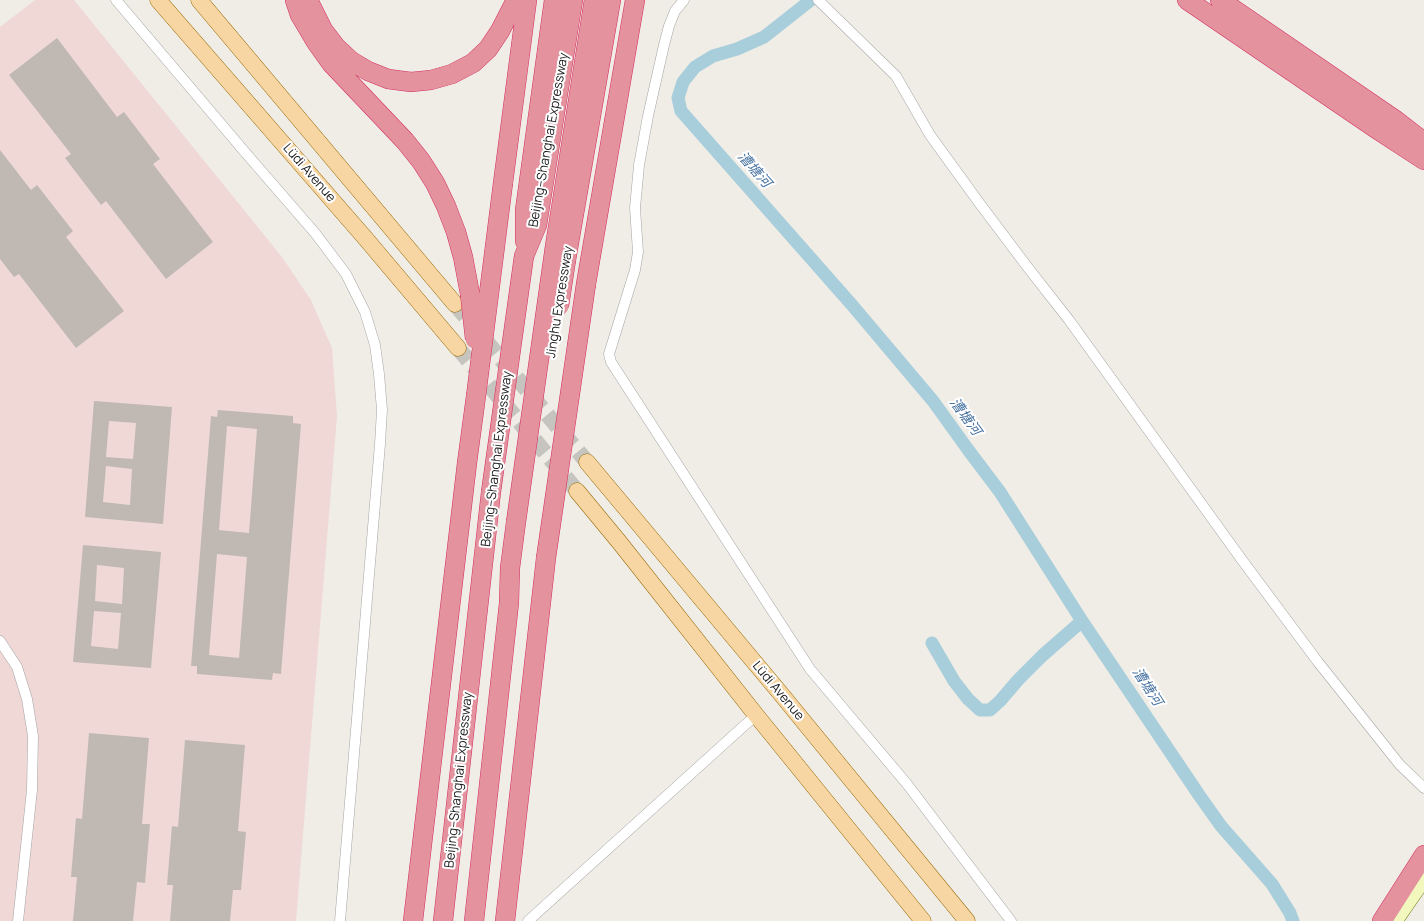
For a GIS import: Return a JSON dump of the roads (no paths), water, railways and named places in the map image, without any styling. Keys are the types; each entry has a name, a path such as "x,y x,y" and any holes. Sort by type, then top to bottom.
{"highway":[{"path":"295,0 300,15 316,42 331,63 383,117 421,161 435,183 446,206 456,232 465,264 472,304 476,360 476,396"},
{"path":"308,0 323,30 336,47 351,61 368,71 388,79 412,82 431,80 452,74 473,63 488,49 500,31 516,0"},
{"path":"414,921 467,462 527,0"},
{"path":"524,256 525,210 554,0"},
{"name":"Beijing–Shanghai Expressway","path":"443,921 491,492 524,256 537,225 573,0"},
{"name":"Beijing–Shanghai Expressway","path":"474,921 508,603 510,568 521,527 594,0"},
{"name":"Jinghu Expressway","path":"560,253 611,0"},
{"path":"505,921 546,558 586,284 633,9 647,0"},
{"path":"1187,0 1424,160"},
{"path":"1220,0 1394,119 1424,142"},
{"path":"1394,119 1424,137"},
{"path":"1375,128 1424,166"},
{"path":"1382,921 1424,855"}],"main road":[{"name":"Lüdi Avenue","path":"158,0 366,239 458,348"},
{"name":"Lüdi Avenue","path":"199,0 455,304"},
{"name":"Lüdi Avenue","path":"587,462 968,921"},
{"path":"577,491 923,921"},
{"path":"1394,921 1424,879"}],"street":[{"path":"116,0 244,151 316,233 346,274 365,312 375,345 382,410 380,444 340,921"},
{"path":"684,0 675,11 669,26 648,116 639,165 635,208 638,252 635,270 609,354 611,362 810,669 908,784 1011,921"},
{"path":"820,2 896,76 930,135 1028,269 1069,320 1242,560 1318,662 1400,765 1424,788"},
{"path":"0,641 17,667 27,699 33,736 32,790 18,921"},
{"path":"528,921 756,715"}],"waterway":[{"name":"漕塘河","path":"811,0 764,37 737,49 713,56 695,67 683,82 678,98 681,111 852,305 933,401 1000,492 1082,621 1199,795 1221,826 1272,884 1290,913 1293,921"},
{"path":"932,643 954,681 968,699 980,710 990,710 1043,655 1082,621"}],"tunnel":[{"path":"455,304 587,462"},
{"path":"458,348 577,491"}]}
